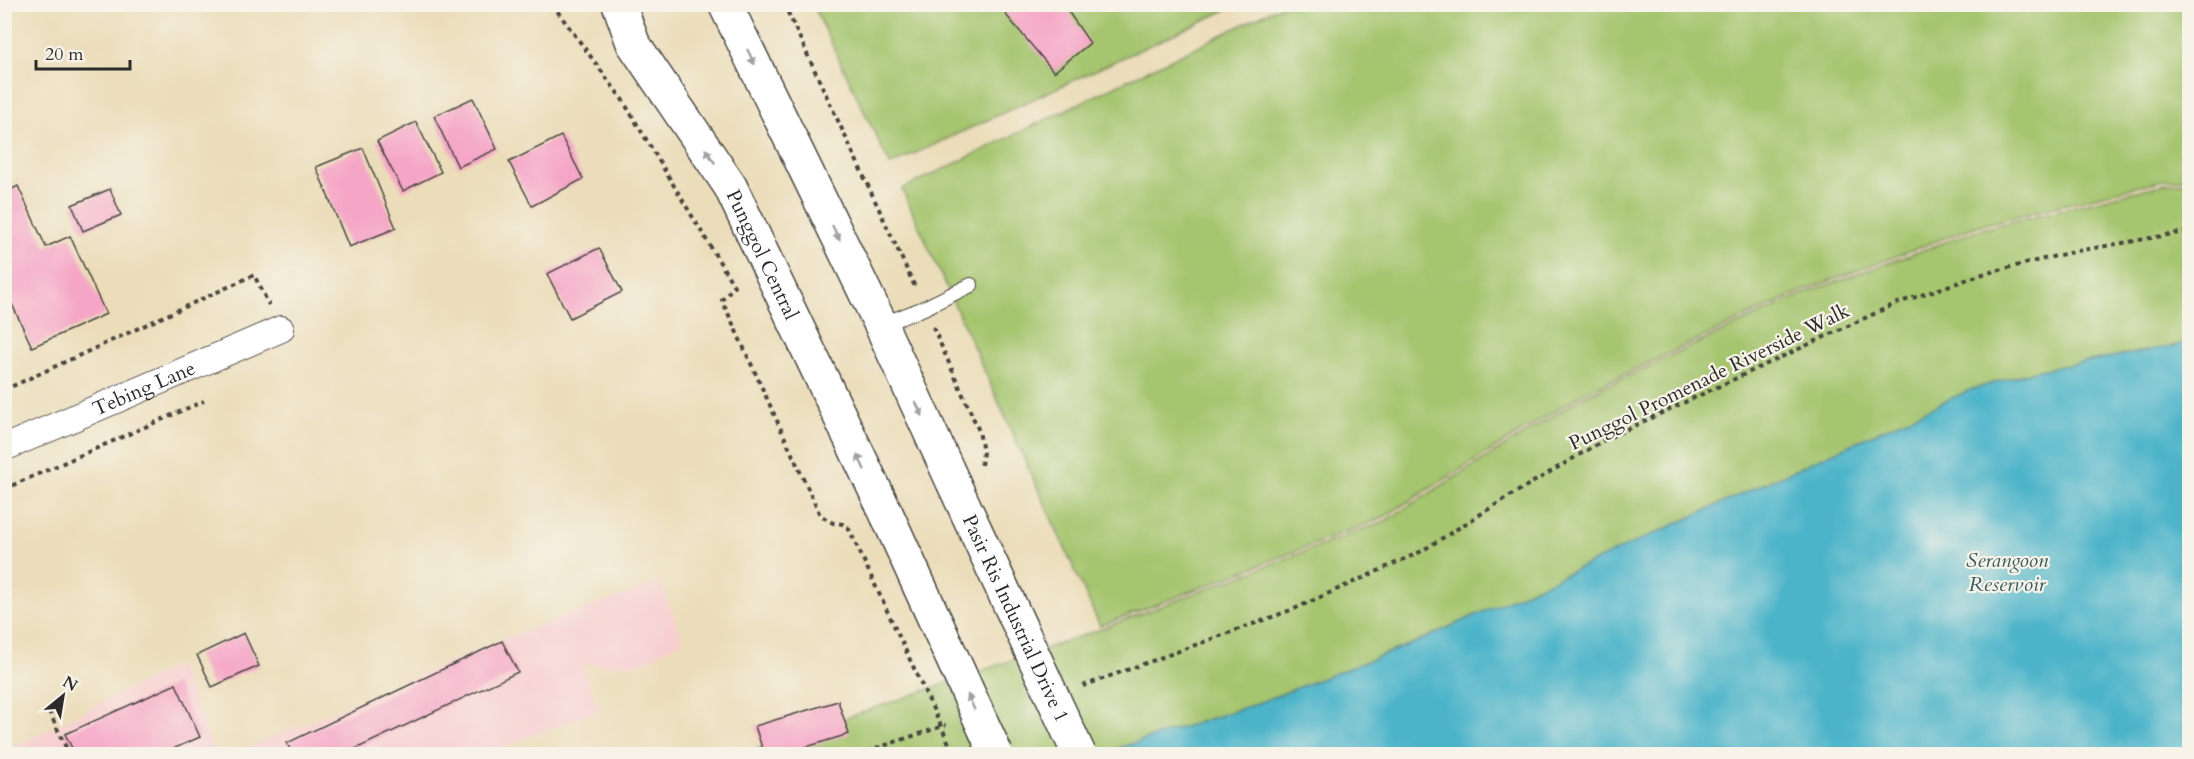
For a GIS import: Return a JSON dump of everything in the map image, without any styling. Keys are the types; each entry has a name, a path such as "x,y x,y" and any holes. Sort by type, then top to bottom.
{"main road":[{"name":"Punggol Central","path":"619,4 633,43 730,186 887,515 996,754"},
{"path":"725,4 880,325 967,479"},
{"name":"Pasir Ris Industrial Drive 1","path":"967,479 1079,754"}],"street":[{"name":"Tebing Lane","path":"4,448 281,329"}],"lane":[{"path":"880,325 924,308 971,285"}],"path":[{"path":"552,4 622,99 734,286 722,300 820,516 848,527 954,754"},
{"path":"784,4 979,431 983,452 967,479"},
{"name":"Punggol Promenade Riverside Walk","path":"1081,687 1294,609 1420,552 1606,439 1895,304 1994,272 2072,252 2190,231"},
{"path":"4,390 254,275 281,329"},
{"path":"4,489 204,401"},
{"path":"49,711 69,754"},
{"path":"859,754 956,721"}],"shaded area":[{"path":"660,582 683,640 640,664 581,665 600,710 482,754 233,754 516,634"},
{"path":"178,665 216,754 5,754 5,751"}],"green space":[{"path":"813,5 1237,5 890,165"},
{"path":"1283,5 2189,5 2189,179 2164,180 1977,226 1802,291 1586,392 1382,518 1100,626 902,189"},
{"path":"2189,182 2189,343 2035,371 1970,390 1419,641 1253,705 1100,754 743,754 1101,629 1385,521 1587,395 1803,294 1978,230 2165,184"}],"water":[{"name":"Serangoon Reservoir","path":"2189,343 2189,754 1100,754 1253,705 1419,641 1970,390 2035,371"}],"building":[{"path":"1001,4 1063,4 1090,43 1054,72 1007,16"},
{"path":"473,98 497,149 458,167 434,116"},
{"path":"416,122 441,172 403,191 377,141"},
{"path":"561,136 583,179 532,206 509,162"},
{"path":"363,148 396,228 349,247 316,167"},
{"path":"18,186 46,247 70,236 106,314 32,347 4,287 4,193"},
{"path":"110,189 121,215 83,231 72,205"},
{"path":"599,248 622,292 570,318 547,274"},
{"path":"244,633 259,666 212,687 197,655"},
{"path":"502,641 518,672 345,754 293,754 287,743"},
{"path":"176,684 200,737 175,748 178,754 75,754 65,734"},
{"path":"838,701 849,734 783,754 764,754 755,726"}]}
